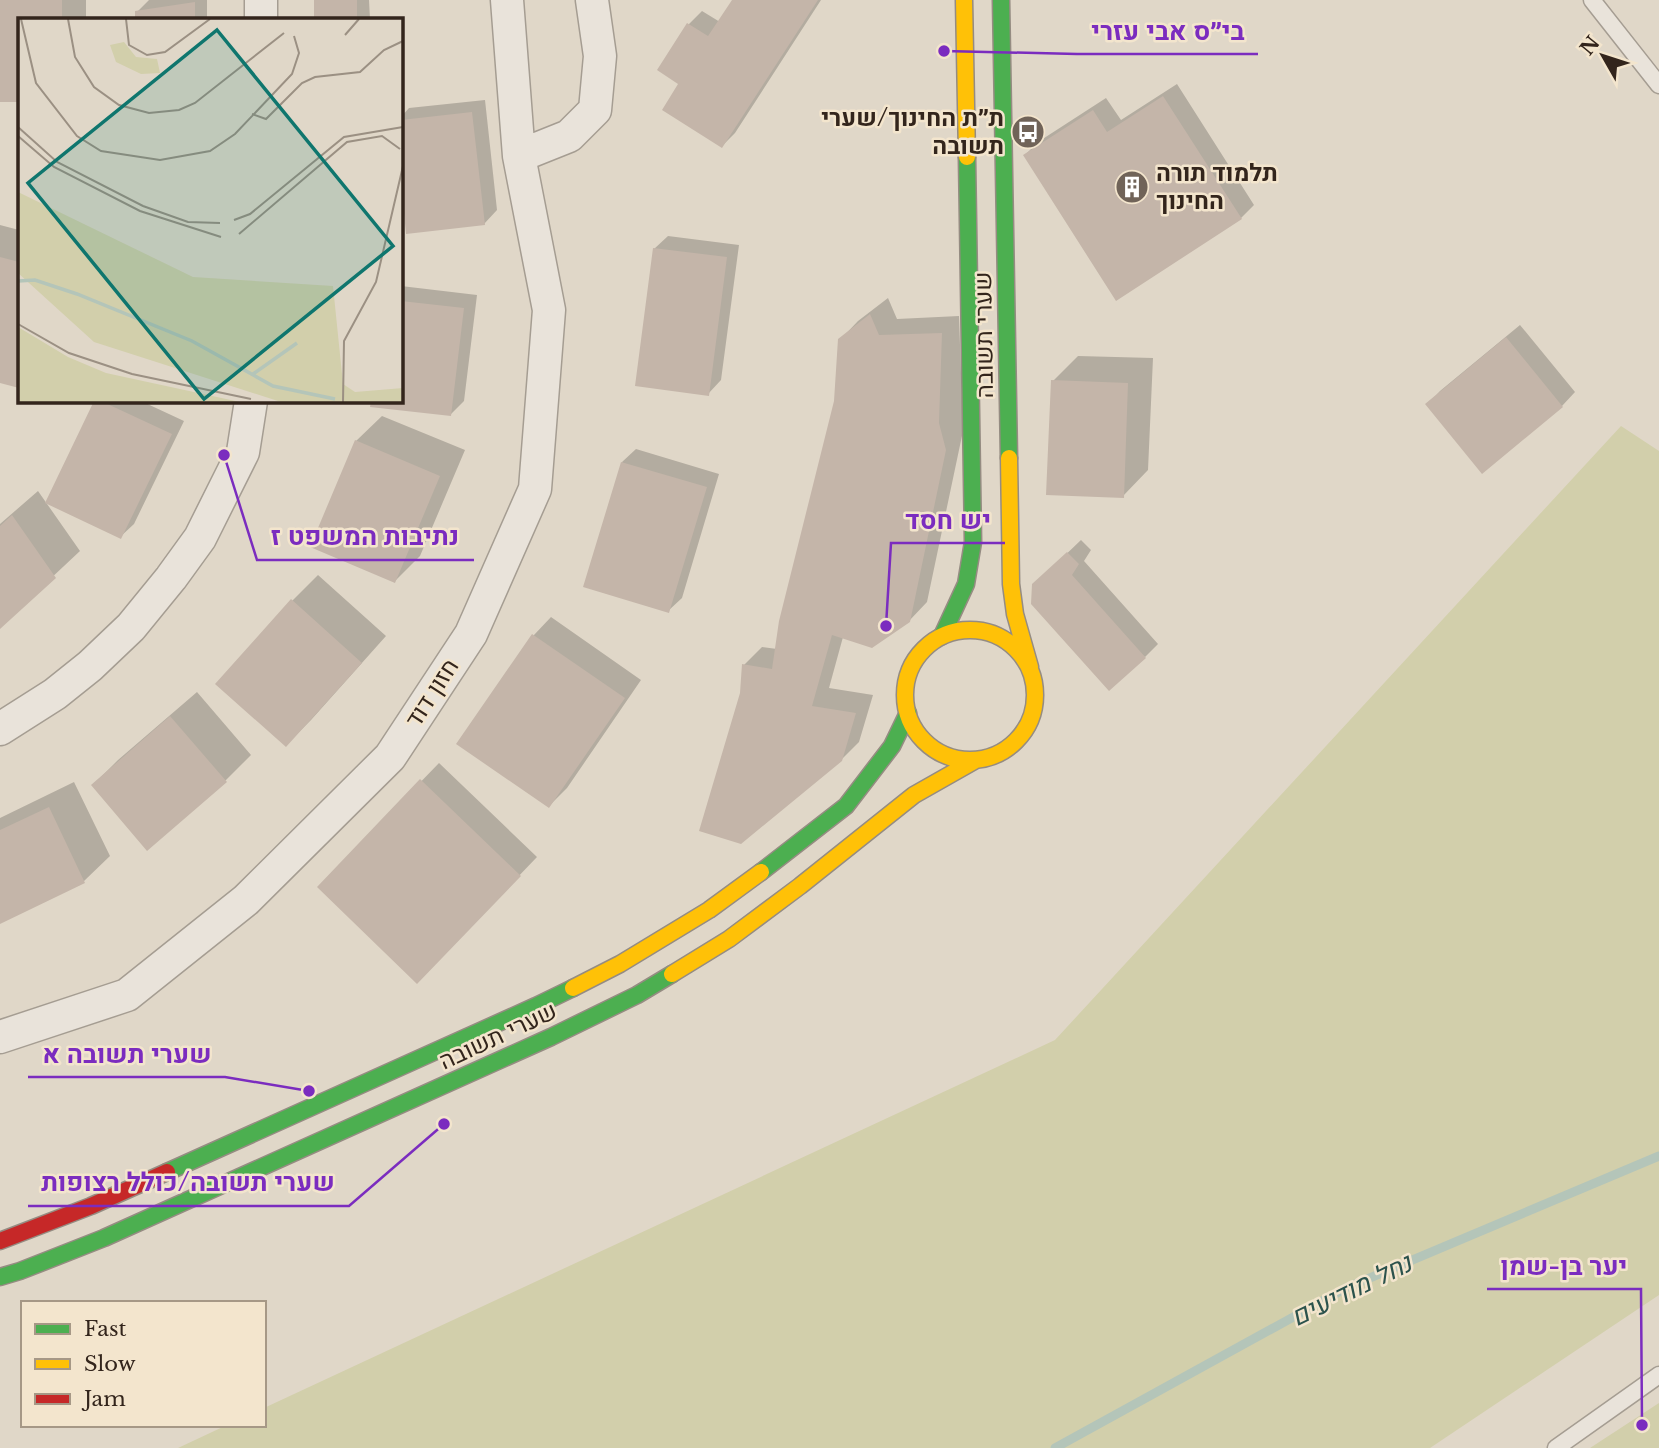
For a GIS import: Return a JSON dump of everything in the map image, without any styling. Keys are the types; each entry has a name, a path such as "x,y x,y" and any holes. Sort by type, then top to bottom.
{"street":[{"path":"261,0 261,18"},
{"name":"חזון דוד","path":"0,1037 127,995 246,900 390,757 471,634 535,489 549,310 519,156 507,0"},
{"path":"519,156 569,136 596,110 600,56 592,0"},
{"name":"שערי תשובה","path":"942,636 966,584 973,542 964,0"},
{"name":"שערי תשובה","path":"1001,0 1012,584 1015,614 1030,667"},
{"path":"0,729 55,694 90,666 131,627 171,578 201,538 243,452 251,402"},
{"path":"967,630 992,634 1015,647 1030,667 1036,692 1032,717 1019,739 999,755 974,761 948,758 926,744 911,724 905,699 908,673 922,652 942,636 967,630"},
{"name":"שערי תשובה","path":"0,1241 116,1195 536,1006 621,964 709,910 846,806 892,746 908,713"},
{"name":"שערי תשובה","path":"0,1277 129,1227 551,1037 637,995 729,939 914,795 974,761"}],"lane":[{"path":"1592,0 1659,85"},
{"path":"1556,1448 1659,1375"}],"shaded area":[{"path":"1621,426 1659,451 1659,1295 1430,1448 178,1448 223,1427 266,1427 266,1407 1055,1040"},
{"path":"1659,1403 1659,1448 1590,1448"}],"building":[{"path":"0,0 62,0 62,18 18,18 18,102 0,102"},
{"path":"314,0 357,0 357,18 314,18"},
{"path":"732,0 818,0 722,148 662,110 678,84 657,70 687,23 708,36"},
{"path":"195,2 195,18 135,18 135,11"},
{"name":"תלמוד תורה החינוך","path":"1163,96 1242,219 1116,301 1023,155 1093,110 1107,132"},
{"path":"472,112 485,225 406,234 402,192 402,120"},
{"path":"653,248 727,257 709,396 635,386"},
{"path":"0,257 18,262 18,388 0,383"},
{"path":"402,301 464,308 451,416 370,407 371,402 402,402"},
{"path":"870,314 879,335 942,333 939,423 946,450 910,622 872,648 832,635 812,706 856,713 842,761 741,844 699,831 740,693 742,664 772,669 779,621 834,401 838,339"},
{"path":"1506,337 1563,407 1482,474 1425,404"},
{"path":"1051,380 1128,383 1124,498 1046,495"},
{"path":"94,402 103,402 172,434 121,539 45,503"},
{"path":"355,440 440,476 395,583 310,547"},
{"path":"621,462 707,487 669,613 583,587"},
{"path":"12,515 56,578 0,629 0,526"},
{"path":"1067,552 1079,564 1072,575 1146,658 1109,691 1031,604 1032,584"},
{"path":"291,599 362,663 286,747 215,684"},
{"path":"532,634 625,698 549,808 456,744"},
{"path":"170,716 227,782 147,851 91,785"},
{"path":"420,779 521,876 417,984 317,887"},
{"path":"49,807 85,883 0,924 0,830"}],"waterway":[{"name":"נחל מודיעים","path":"1055,1448 1346,1288 1659,1156"}],"traffic: fast":[{"path":"1001,0 1009,458"},
{"path":"942,636 966,584 973,542 967,157"},
{"path":"761,872 846,806 892,746 908,713"},
{"path":"0,1277 104,1238 551,1037 637,995 672,974"},
{"path":"167,1172 573,988"}],"traffic: slow":[{"path":"964,0 967,157"},
{"path":"1009,458 1011,584 1015,614 1030,667"},
{"path":"970,630 995,635 1016,649 1030,670 1035,695 1030,720 1016,741 995,755 970,760 945,755 924,741 910,720 905,695 910,670 924,649 945,635 970,630"},
{"path":"672,974 729,939 914,795 974,761"},
{"path":"573,988 620,964 709,910 761,872"}],"traffic: jam":[{"path":"0,1241 91,1206 167,1172"}],"place":[{"name":"בי״ס אבי עזרי","path":"944,51"},
{"name":"ת״ת החינוך/שערי תשובה","path":"1028,132"},
{"name":"תלמוד תורה החינוך","path":"1132,187"},
{"name":"נתיבות המשפט ז","path":"224,455"},
{"name":"יש חסד","path":"886,626"},
{"name":"שערי תשובה א","path":"309,1091"},
{"name":"שערי תשובה/כולל רצופות","path":"444,1124"},
{"name":"יער בן-שמן","path":"1642,1425"}]}
